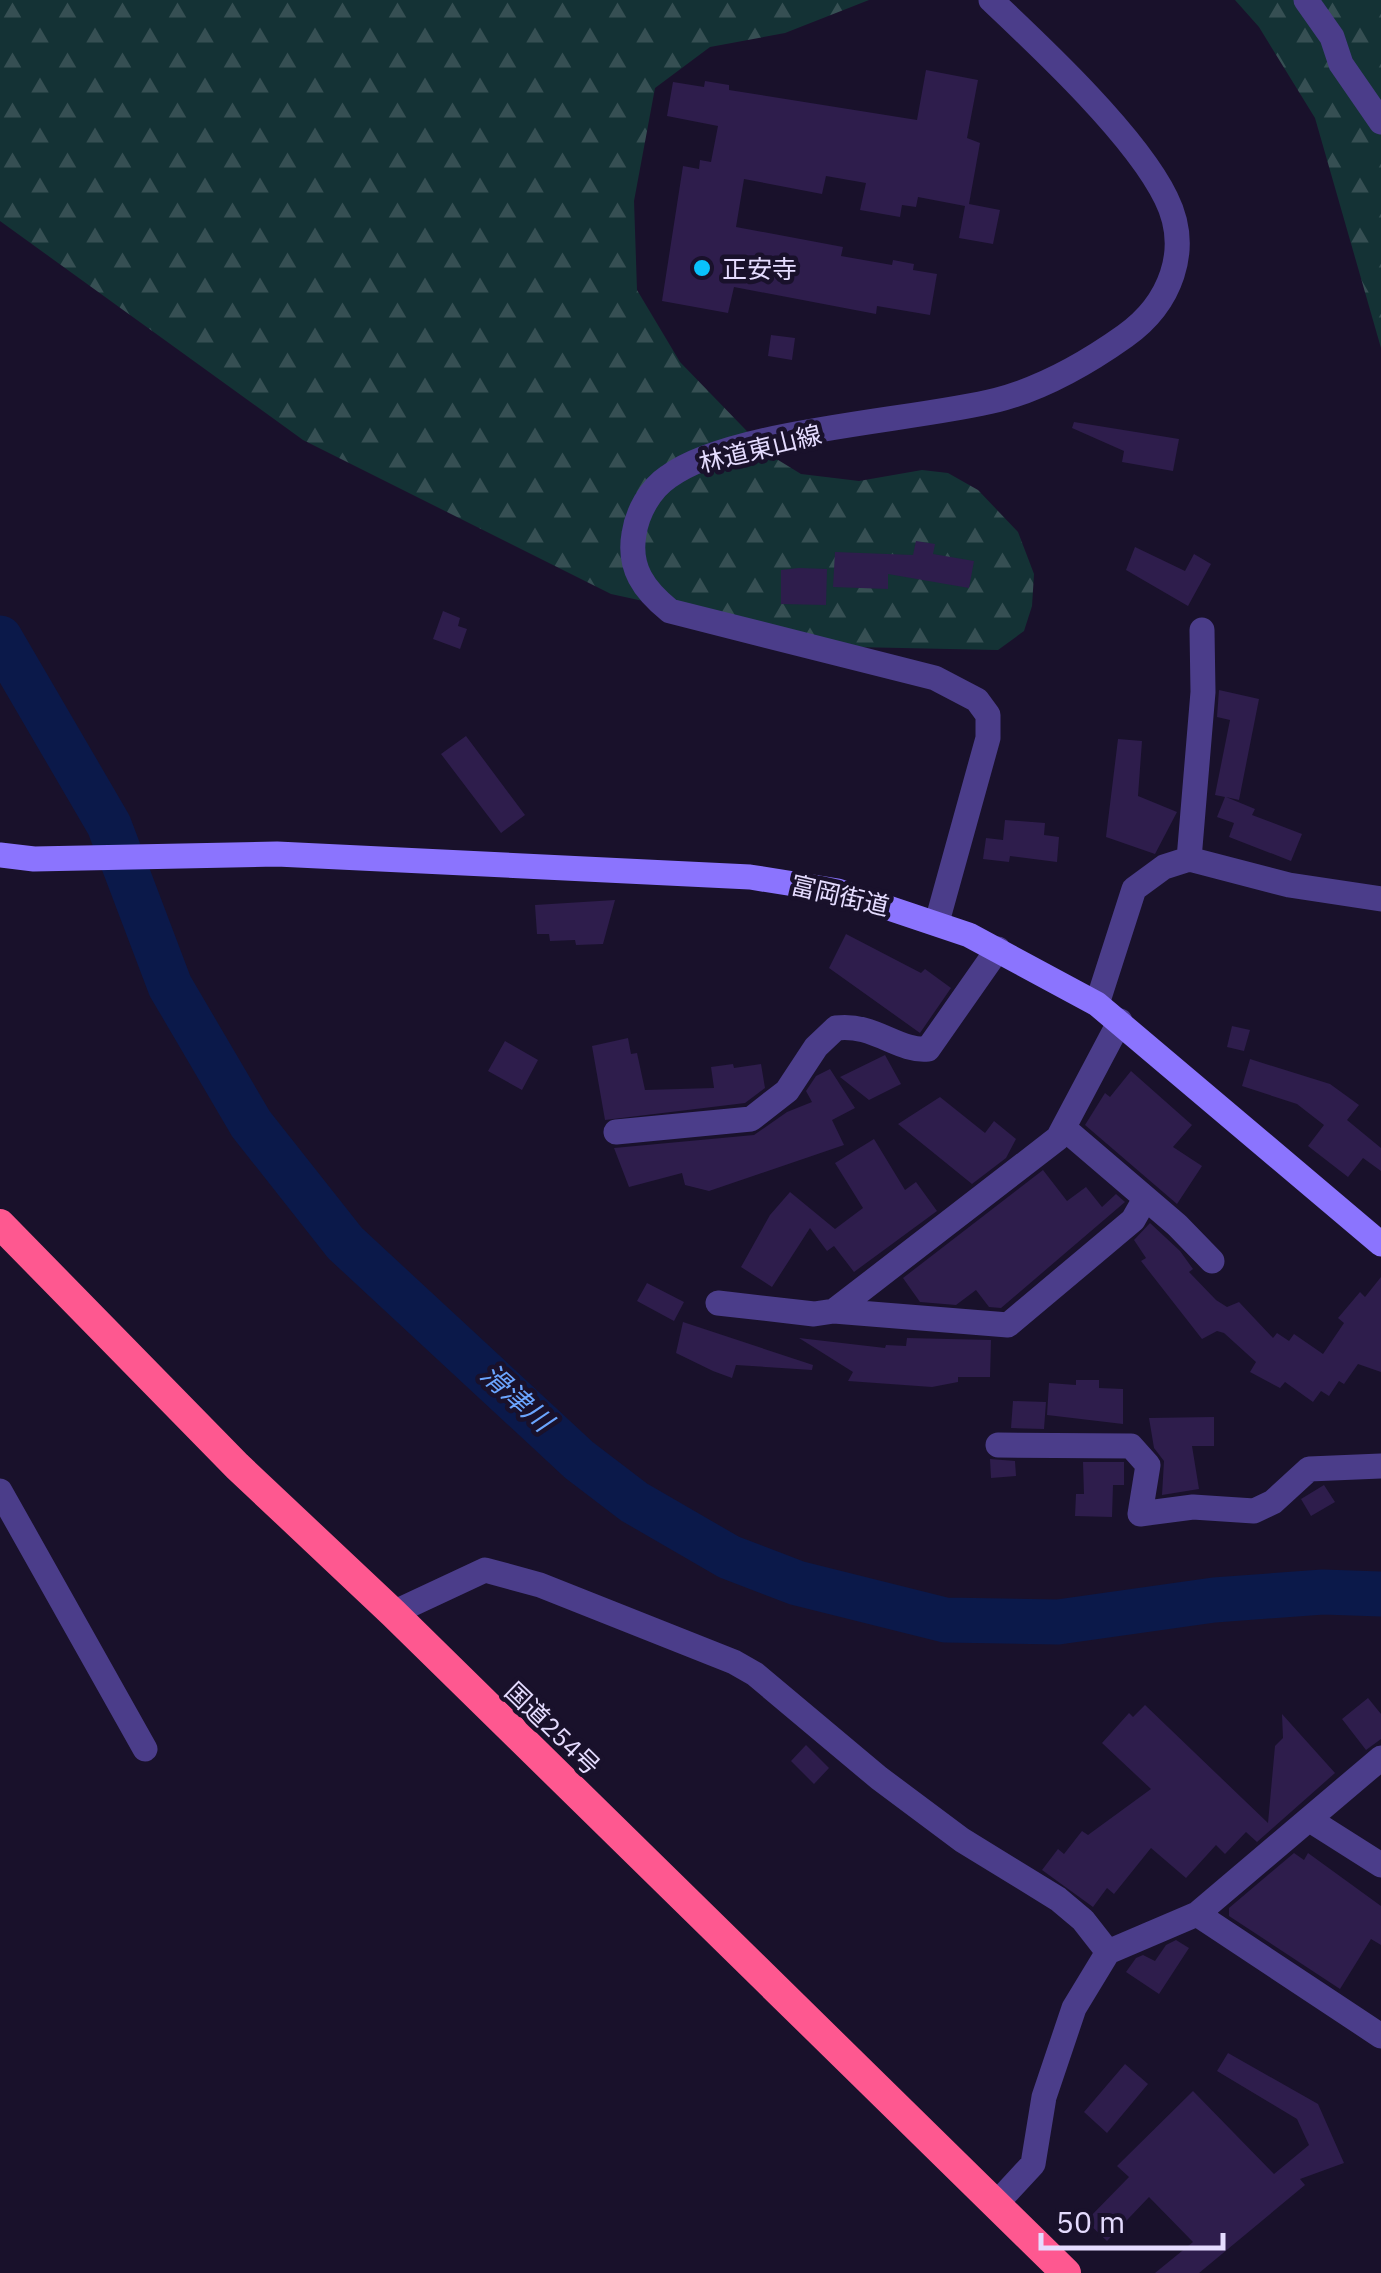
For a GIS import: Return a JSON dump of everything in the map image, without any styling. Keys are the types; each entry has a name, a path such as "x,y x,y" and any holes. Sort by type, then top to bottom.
{"highway":[{"name":"国道254号","path":"0,1224 237,1466 393,1613 1066,2273"}],"street":[{"name":"林道東山線","path":"937,922 988,738 988,715 976,700 935,678 670,611 642,583 633,564 632,546 635,526 652,492 686,466 796,436 1003,398 1093,359 1132,331 1163,301 1171,285 1177,250 1167,200 1108,120 991,0"},
{"path":"1306,0 1332,37 1341,64 1381,122"},
{"path":"1189,859 1203,692 1202,630"},
{"name":"富岡街道","path":"1,855 34,858 278,854 750,877 838,890 937,922 998,949 1097,1004 1381,1244"},
{"path":"1097,1004 1134,890 1164,867 1189,859 1290,884 1381,899"},
{"path":"616,1132 752,1119 787,1091 816,1046 836,1028 877,1031 918,1050 928,1049 998,949"},
{"path":"834,1311 1066,1130 1120,1020"},
{"path":"1066,1130 1212,1261"},
{"path":"718,1302 814,1314 834,1311 1008,1325 1126,1227 1144,1199"},
{"path":"998,1444 1131,1446 1148,1464 1140,1514 1153,1516 1193,1508 1254,1511 1273,1502 1309,1469 1381,1466"},
{"path":"0,1491 145,1750"},
{"path":"393,1613 485,1570 540,1585 734,1662 948,1830 1058,1899 1084,1920 1108,1952"},
{"path":"996,2204 1025,2178 1033,2164 1044,2098 1074,2008 1108,1952 1197,1914 1381,1758"},
{"path":"1310,1820 1381,1865"},
{"path":"1197,1914 1381,2036"}],"green space":[{"path":"0,0 869,0 785,33 710,47 655,88 634,201 637,290 680,362 770,455 801,474 859,481 922,470 948,473 978,490 1018,532 1034,574 1032,606 1024,631 998,650 854,647 611,594 303,440 0,221"},
{"path":"1235,0 1381,0 1381,348 1315,118 1259,27"}],"building":[{"path":"926,70 978,80 967,138 980,143 969,204 1000,210 993,244 959,238 965,206 918,197 916,207 902,205 900,217 860,210 866,183 826,176 822,194 744,179 736,227 843,247 841,256 892,265 893,260 914,264 913,270 937,274 930,315 877,306 876,314 734,287 728,313 662,301 683,166 699,169 700,160 711,162 718,126 667,116 673,82 704,87 705,81 729,85 729,90 917,120"},
{"path":"771,335 795,338 792,360 768,356"},
{"path":"1074,422 1179,439 1173,471 1122,462 1124,451 1072,428"},
{"path":"916,541 935,544 933,554 974,561 969,588 888,574 888,589 833,587 835,552 913,555"},
{"path":"1135,547 1185,571 1194,554 1211,564 1188,606 1126,570"},
{"path":"827,569 826,605 781,604 781,570"},
{"path":"443,611 460,618 458,626 467,629 460,649 433,639"},
{"path":"1219,690 1259,699 1239,800 1226,797 1255,809 1252,815 1302,834 1291,861 1229,837 1234,823 1217,817 1225,797 1215,795 1230,720 1217,717"},
{"path":"466,736 525,815 501,833 441,754"},
{"path":"1118,739 1142,741 1138,796 1177,812 1155,854 1106,837"},
{"path":"1005,820 1045,823 1044,835 1059,837 1057,862 1010,856 1009,862 983,859 986,838 1003,840"},
{"path":"615,900 603,944 576,945 575,940 550,941 549,934 537,934 535,905"},
{"path":"846,934 921,973 925,969 951,988 920,1033 829,968"},
{"path":"1232,1026 1250,1030 1244,1051 1227,1047"},
{"path":"628,1038 631,1054 637,1053 645,1090 714,1088 711,1067 733,1064 734,1068 761,1064 765,1088 745,1103 605,1120 592,1046"},
{"path":"505,1041 538,1060 522,1090 488,1071"},
{"path":"885,1055 901,1084 869,1100 840,1077"},
{"path":"1250,1059 1330,1084 1359,1105 1347,1120 1381,1148 1381,1171 1363,1158 1348,1177 1308,1146 1324,1125 1297,1104 1242,1086"},
{"path":"830,1069 855,1108 832,1120 844,1145 709,1191 685,1185 682,1173 629,1187 614,1148 754,1135 787,1112 812,1102 806,1091 816,1076"},
{"path":"1131,1071 1192,1125 1173,1147 1202,1166 1177,1204 1085,1125 1105,1093 1110,1097"},
{"path":"940,1097 985,1133 994,1121 1016,1139 1006,1158 972,1184 898,1124"},
{"path":"874,1139 905,1190 916,1182 937,1211 854,1272 834,1246 827,1251 810,1228 772,1287 741,1267 770,1215 790,1192 835,1229 863,1208 835,1163"},
{"path":"1043,1170 1067,1201 1086,1187 1102,1207 1116,1194 1125,1202 1001,1308 989,1307 976,1290 956,1305 920,1302 903,1278"},
{"path":"1150,1223 1180,1251 1193,1269 1189,1272 1216,1300 1227,1307 1239,1302 1273,1338 1277,1333 1289,1341 1294,1334 1323,1354 1344,1323 1338,1318 1360,1292 1365,1297 1381,1277 1381,1372 1358,1364 1344,1384 1339,1381 1329,1396 1321,1391 1313,1402 1285,1382 1280,1388 1250,1372 1256,1362 1224,1333 1217,1331 1202,1339 1141,1261 1146,1258 1134,1240"},
{"path":"647,1283 684,1302 674,1321 637,1301"},
{"path":"683,1322 813,1365 812,1370 736,1365 732,1378 713,1371 676,1353"},
{"path":"799,1338 885,1348 906,1346 907,1338 991,1340 990,1377 958,1377 958,1382 932,1387 848,1381 853,1372"},
{"path":"1076,1380 1099,1380 1099,1388 1123,1389 1123,1424 1047,1415 1049,1383 1076,1385"},
{"path":"1013,1401 1046,1402 1044,1429 1011,1428"},
{"path":"1214,1417 1214,1446 1192,1446 1199,1489 1162,1495 1164,1461 1154,1448 1149,1418"},
{"path":"990,1459 1015,1461 1016,1476 991,1478"},
{"path":"1083,1462 1124,1462 1124,1485 1113,1485 1112,1517 1075,1516 1076,1494 1084,1494"},
{"path":"1324,1485 1335,1502 1311,1516 1301,1499"},
{"path":"1368,1698 1381,1714 1381,1739 1366,1750 1342,1719"},
{"path":"1145,1705 1268,1823 1275,1746 1283,1738 1282,1714 1335,1773 1257,1842 1246,1832 1225,1854 1216,1845 1186,1878 1151,1848 1114,1894 1107,1888 1093,1907 1042,1870 1058,1849 1064,1854 1082,1831 1088,1835 1151,1789 1102,1743 1129,1713 1133,1717"},
{"path":"806,1745 829,1768 814,1784 791,1761"},
{"path":"1294,1853 1304,1860 1308,1853 1381,1906 1381,1945 1371,1939 1340,1989 1229,1916 1229,1908"},
{"path":"1176,1940 1189,1948 1159,1994 1126,1972 1136,1958 1143,1955 1155,1961 1166,1945"},
{"path":"1228,2053 1318,2104 1344,2163 1300,2179 1305,2185 1199,2273 1155,2273 1193,2242 1149,2197 1107,2241 1086,2221 1129,2177 1117,2166 1193,2091 1274,2174 1309,2145 1297,2119 1217,2071"},
{"path":"1125,2064 1148,2084 1107,2133 1084,2112"}],"waterway":[{"name":"滑津川","path":"0,638 109,825 170,986 251,1124 345,1243 579,1460 634,1502 729,1557 797,1583 945,1620 1058,1622 1214,1600 1323,1592 1381,1594"}],"place":[{"name":"正安寺","path":"702,268"}]}
